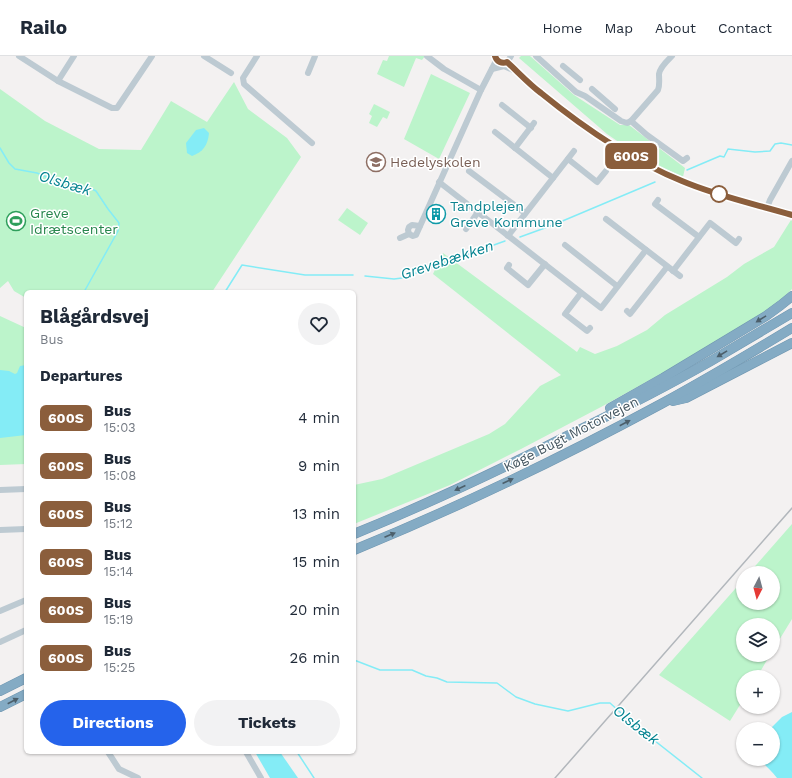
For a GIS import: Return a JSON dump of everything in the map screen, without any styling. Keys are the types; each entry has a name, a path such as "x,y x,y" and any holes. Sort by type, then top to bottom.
{"highway":[{"path":"583,428 604,412 766,316 792,296"},
{"name":"Køge Bugt Motorvejen","path":"356,533 441,497 512,464 654,392 711,361 792,313"},
{"name":"Køge Bugt Motorvejen","path":"356,549 518,477 589,442 716,374 792,328"},
{"path":"660,404 686,398 792,343"},
{"path":"0,691 24,679"},
{"path":"0,707 24,695"}],"street":[{"path":"18,56 58,81 112,108 117,108 152,56"},
{"path":"58,81 74,56"},
{"path":"204,56 231,73"},
{"path":"256,56 243,78 244,84 312,143"},
{"path":"308,73 315,56"},
{"path":"427,56 444,70 481,90"},
{"path":"536,56 576,92 585,96 621,121 627,122 631,121 658,90 660,69 672,56"},
{"path":"400,238 409,234 409,227 412,225 420,226 481,90 497,59 503,63 509,59"},
{"path":"509,59 518,72 540,92 584,126 609,143 661,172 705,190 792,215"},
{"path":"509,59 553,102"},
{"path":"492,70 504,66 518,72"},
{"path":"563,66 580,80"},
{"path":"565,82 572,74"},
{"path":"592,89 615,108"},
{"path":"601,107 606,101"},
{"path":"502,105 532,125 515,148"},
{"path":"631,121 647,135 683,161 687,158"},
{"path":"495,132 553,178"},
{"path":"508,236 574,151"},
{"path":"568,159 597,182 606,171"},
{"path":"767,208 792,161"},
{"path":"469,171 525,213"},
{"path":"439,182 600,308 646,250"},
{"path":"658,200 655,204 699,237"},
{"path":"466,228 478,212"},
{"path":"606,219 680,276"},
{"path":"627,311 630,314 710,223 736,243 739,239"},
{"path":"565,245 618,286"},
{"path":"509,265 506,268 528,285 545,264"},
{"path":"581,293 565,314 587,331 590,328"},
{"path":"0,490 24,489"},
{"path":"0,530 24,529"},
{"path":"0,611 24,601"},
{"path":"0,642 24,631"},
{"path":"109,754 119,769 138,778"},
{"path":"247,754 261,778"}],"green space":[{"path":"389,56 425,56 422,60 416,58 404,87 377,74 383,60 387,61"},
{"path":"521,56 530,56 574,95 620,125 629,125 685,168 683,177 639,156 607,134 519,58"},
{"path":"431,74 470,93 439,159 404,139"},
{"path":"234,82 248,109 287,138 301,157 213,290 24,290 24,297 14,291 8,281 0,288 0,89 45,121 99,149 141,150 171,101 207,122"},
{"path":"374,104 390,112 387,119 383,117 377,127 369,123 372,116 369,114"},
{"path":"347,208 368,223 360,235 338,220"},
{"path":"791,220 792,289 777,304 699,353 521,449 450,485 356,523 356,485 382,479 489,434 505,424 540,386 561,375 433,274 443,253 577,352 580,347 595,354 617,346 647,330 665,315 727,277 744,264 774,247"},
{"path":"0,316 24,327 24,464 0,465"},
{"path":"792,524 792,619 780,639 780,618 736,618 736,662 766,662 761,670 736,670 736,711 730,721 659,675 736,588 736,610 780,610 780,566 755,566"}],"water":[{"path":"204,128 209,133 206,144 202,150 192,156 187,153 186,143 196,130"},
{"path":"24,365 24,435 0,438 0,370 9,371 15,374 20,366"},
{"path":"792,712 792,778 777,778 766,766 780,766 780,722 777,722 782,717"},
{"path":"256,754 281,754 298,778 270,778"}],"waterway":[{"name":"Grevebækken","path":"687,170 720,156 724,157 728,149 755,152 770,151 775,144 781,143 792,145"},
{"name":"Olsbæk","path":"0,148 9,163 15,169 37,173 51,179 96,191 119,223 118,231 85,290"},
{"name":"Grevebækken","path":"520,237 553,225 655,182"},
{"name":"Grevebækken","path":"365,276 394,279 402,278 505,241"},
{"name":"Grevebækken","path":"226,290 242,265 305,275 353,275"},
{"name":"Olsbæk","path":"356,661 380,670 412,670 447,682 497,683 516,697 535,704 568,711 600,703 610,703 631,722 702,778"},
{"path":"298,754 314,778"}],"railway":[{"path":"555,778 792,508"}],"bus line":[{"name":"600S","path":"495,56 499,62 507,62 540,92 584,126 631,156 683,182 705,190 792,215"}],"place":[{"name":"Hedelyskolen","path":"376,162"},
{"name":"Tandplejen Greve Kommune","path":"436,214"},
{"name":"Greve Idrætscenter","path":"16,221"}]}
